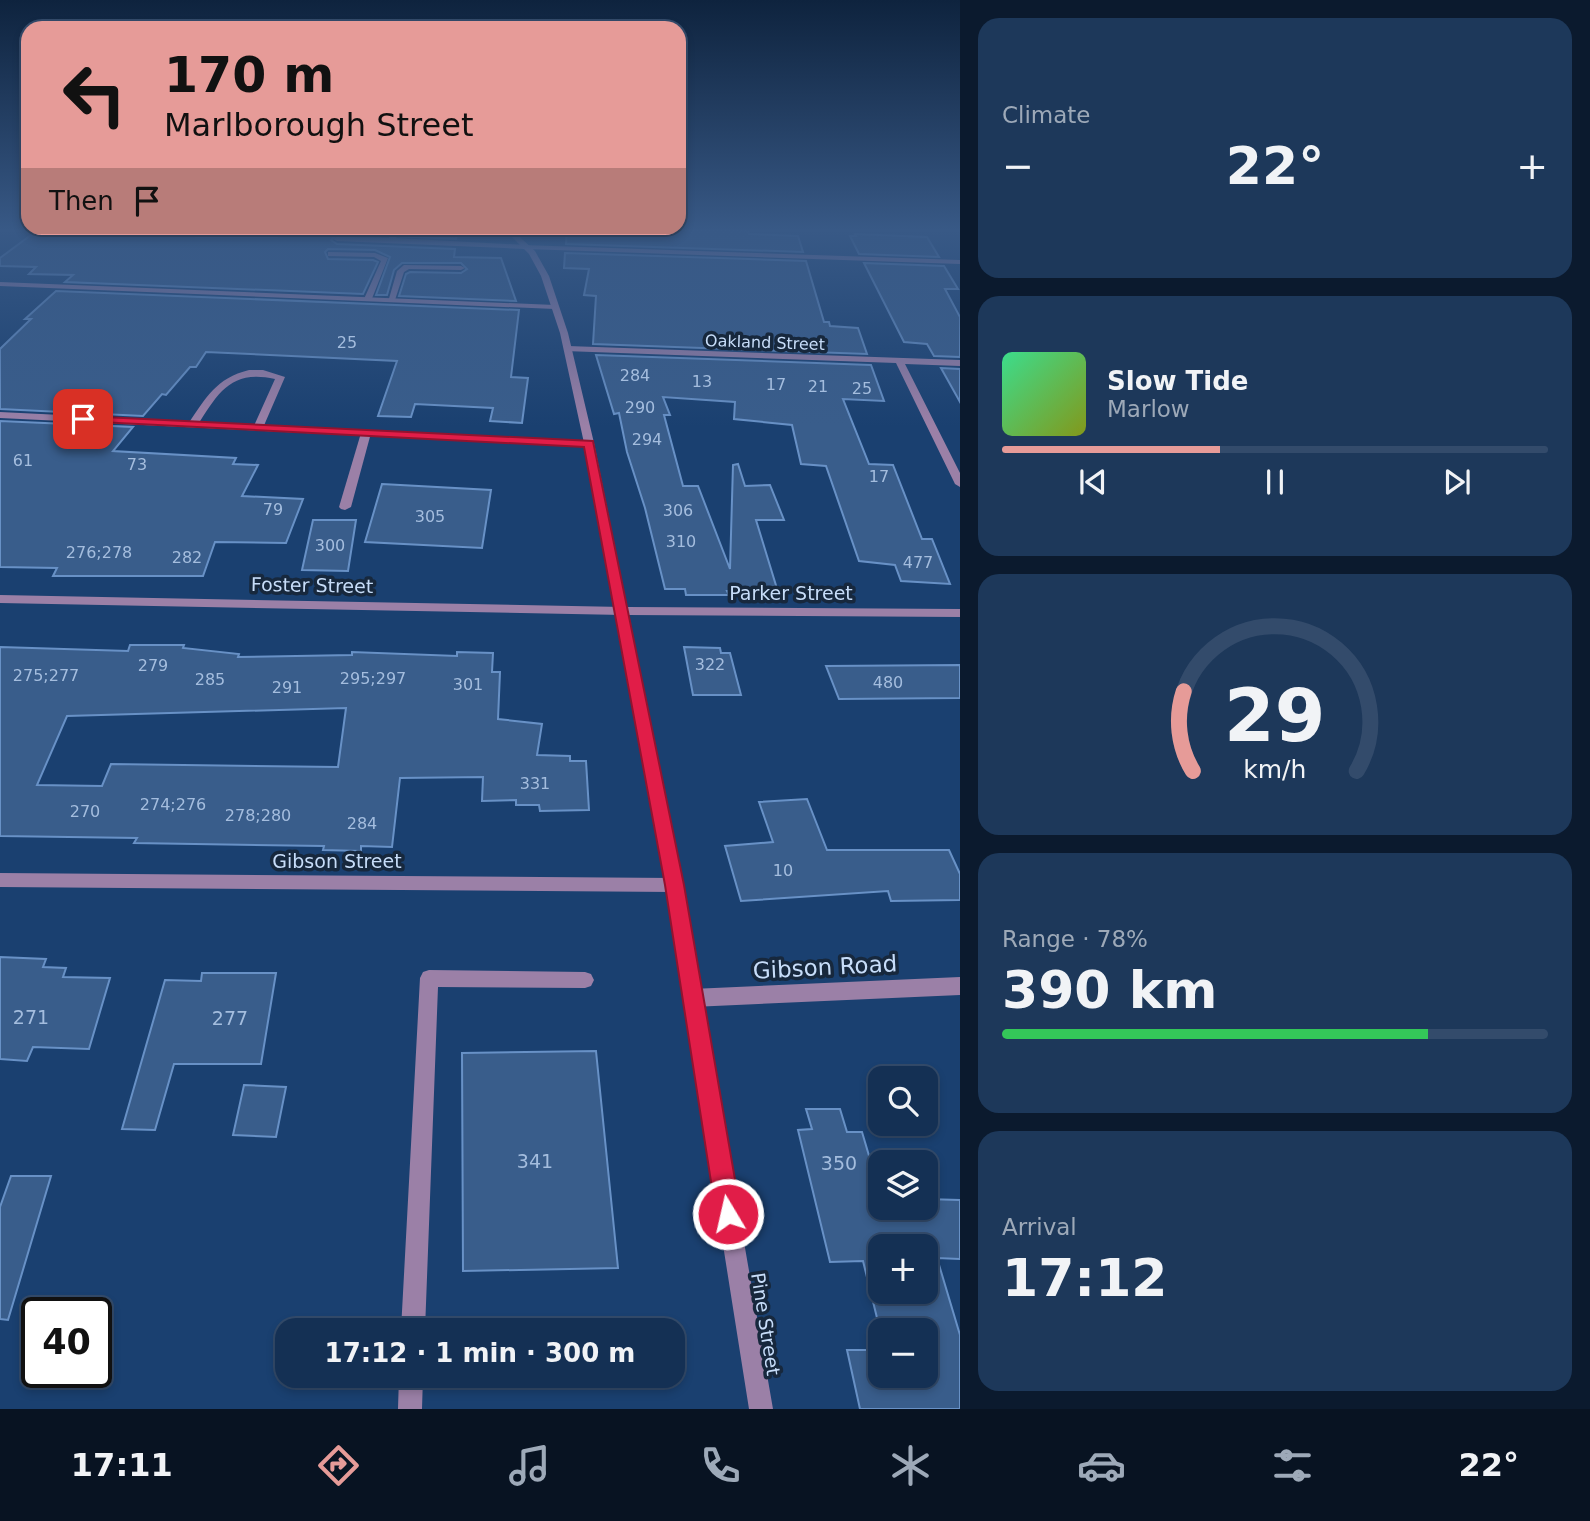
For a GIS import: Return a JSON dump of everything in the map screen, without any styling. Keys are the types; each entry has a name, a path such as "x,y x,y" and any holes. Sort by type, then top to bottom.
{"street":[{"path":"239,294 555,307"},
{"path":"368,299 370,294"},
{"path":"391,300 393,294"},
{"name":"Pine Street","path":"550,294 568,349 623,611 674,885 761,1409"},
{"name":"Oakland Street","path":"568,349 960,363"},
{"path":"899,361 960,484"},
{"path":"193,425 219,385 229,378 247,373 280,377 258,428"},
{"path":"0,415 589,444"},
{"path":"345,507 366,433"},
{"name":"Foster Street","path":"0,599 623,611"},
{"name":"Parker Street","path":"623,611 960,613"},
{"name":"Gibson Street","path":"0,880 674,885"},
{"path":"414,1318 429,978 585,980"},
{"name":"Gibson Road","path":"692,998 960,986"},
{"path":"410,1409 411,1388"}],"building":[{"path":"53,294 123,294 519,310 511,377 528,378 522,423 490,421 493,408 415,404 411,417 378,416 397,361 206,352 196,367 190,367 143,416 0,409 0,349 31,319 25,319"},
{"path":"400,294 513,294 516,301 399,296"},
{"path":"816,294 824,322 829,322 830,326 858,328 867,354 593,344 596,296 584,295"},
{"path":"880,294 948,294 960,317 960,357 934,356 927,344 904,342"},
{"path":"596,355 871,365 884,401 843,399 869,464 893,465 922,539 932,539 950,584 901,581 895,565 859,561 826,466 801,464 792,425 734,419 735,402 663,397 670,415 664,415 683,486 698,486 730,569 733,465 738,464 745,486 770,485 784,520 756,520 778,592 727,591 729,595 686,595 685,589 665,589 645,508 627,452 619,413 614,414"},
{"path":"941,368 960,369 960,402"},
{"path":"0,421 133,427 113,451 236,458 233,464 258,465 242,496 303,499 286,543 215,542 203,576 53,576 57,568 0,567"},
{"path":"382,484 491,490 482,548 365,542"},
{"path":"313,520 356,520 348,571 302,570"},
{"path":"130,645 184,645 183,648 239,654 238,657 352,655 352,652 457,656 457,652 493,653 492,672 500,672 498,719 542,724 537,755 570,756 570,761 586,761 589,810 540,811 539,805 516,805 516,800 482,801 483,777 400,778 392,847 361,846 361,851 323,850 324,846 134,843 137,838 0,836 0,647 128,651","holes":["346,708 338,767 111,764 102,786 37,785 67,716"]},
{"path":"684,647 720,648 721,653 730,653 741,695 693,695"},
{"path":"960,665 960,698 839,699 826,666"},
{"path":"807,799 827,850 949,850 960,874 960,900 891,901 888,891 741,901 725,846 773,842 759,802"},
{"path":"0,957 46,959 43,967 66,968 63,977 110,978 89,1049 33,1047 27,1061 0,1059"},
{"path":"202,973 276,973 261,1064 174,1064 155,1130 122,1129 165,980 201,981"},
{"path":"596,1051 618,1268 463,1271 462,1053"},
{"path":"244,1085 286,1087 276,1137 233,1135"},
{"path":"806,1109 840,1109 847,1132 862,1132 868,1152 868,1220 938,1220 938,1199 960,1200 960,1259 938,1258 938,1234 868,1234 868,1281 863,1261 830,1262 798,1130 812,1129"},
{"path":"11,1176 51,1176 8,1320 0,1319 0,1207"},
{"path":"938,1261 960,1335 960,1409 860,1409 847,1350 868,1350 868,1388 938,1388 938,1318 877,1318 874,1304 938,1304"}],"route":[{"path":"83,419 589,444 674,885 728,1214"}]}
